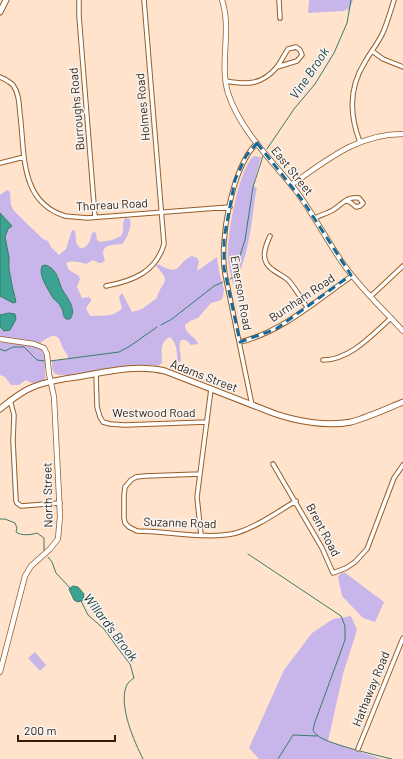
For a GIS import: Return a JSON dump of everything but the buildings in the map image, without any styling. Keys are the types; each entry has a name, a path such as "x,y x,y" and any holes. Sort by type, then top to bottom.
{"main road":[{"path":"0,12 6,0"},
{"name":"Adams Street","path":"0,409 10,400 31,388 50,382 135,368 154,369 181,377 288,419 342,423 368,417 403,402"}],"street":[{"name":"Burroughs Road","path":"79,0 95,217"},
{"name":"Holmes Road","path":"106,286 122,283 148,270 161,253 164,244 144,0"},
{"name":"East Street","path":"222,0 226,22 226,81 235,111 242,124 291,184 315,218 352,276 403,331"},
{"path":"279,0 280,18"},
{"path":"360,142 352,112 352,95 358,74 384,30 394,0"},
{"path":"226,81 251,84 261,80 277,67 291,47 296,47 300,50 301,57 297,61 277,67"},
{"path":"372,51 383,59 403,67"},
{"name":"Thoreau Road","path":"0,77 13,85 17,92 22,123 24,157 27,176 34,193 41,202 56,212 65,216 86,218 230,207"},
{"path":"291,184 339,152 360,142 385,134 403,134"},
{"name":"Emerson Road","path":"252,405 224,268 224,238 236,180 240,168 251,149 257,143"},
{"path":"0,163 24,157"},
{"path":"315,218 332,211 346,201"},
{"path":"270,236 265,247 264,255 266,264 272,270 289,281 307,307"},
{"path":"371,296 403,266"},
{"name":"Burnham Road","path":"240,342 259,337 276,328 352,276"},
{"path":"323,360 333,359 350,352 391,318"},
{"name":"North Street","path":"0,339 34,344 44,348 47,354 54,406 60,503 58,539 50,550 31,566 25,576 0,672"},
{"name":"Westwood Road","path":"96,374 97,407 103,422 126,425 206,422"},
{"path":"201,535 197,497 211,389"},
{"path":"10,400 14,412 13,441 15,492 17,503 21,506 60,503"},
{"name":"Brent Road","path":"273,464 296,501 322,548 333,573 346,568 355,562 367,549 394,478 403,465"},
{"name":"Suzanne Road","path":"200,474 136,477 128,482 125,487 123,513 125,523 129,528 137,531 201,535 236,533 251,527 296,501"},
{"name":"Hathaway Road","path":"358,749 403,638"}],"highlighted area":[{"path":"257,143 303,201 351,275 276,329 240,342 224,268 224,238 235,180 246,156"}],"shaded area":[{"path":"309,0 353,0 348,11 347,8 345,11 308,13"},
{"path":"254,156 261,157 253,186 257,188 251,226 243,262 233,284 228,261 228,244 232,217 243,173"},
{"path":"7,190 10,192 11,205 14,211 43,239 48,241 51,247 59,255 66,249 72,230 75,231 78,246 83,248 89,243 92,233 94,232 96,233 97,240 100,242 112,240 121,236 125,218 130,219 130,229 124,242 122,244 111,245 105,248 103,255 105,260 102,263 93,260 86,264 73,261 66,263 69,270 79,276 80,279 77,287 82,298 89,297 91,299 86,308 90,316 111,315 119,311 122,308 119,297 122,293 132,312 142,309 157,298 165,279 156,266 158,264 171,270 178,268 183,262 192,256 197,258 199,261 197,271 217,257 219,272 224,289 223,297 221,300 211,303 198,318 185,325 187,331 198,344 191,345 186,340 181,340 181,361 179,362 177,360 175,345 170,337 164,342 162,363 158,366 128,366 89,373 77,373 66,376 57,374 53,370 52,361 68,359 60,341 56,336 50,337 40,343 30,340 0,337 0,195"},
{"path":"0,342 31,345 40,348 45,356 45,380 31,383 26,380 19,385 11,385 5,377 0,375"},
{"path":"344,572 384,602 375,622 363,618 342,596 338,577"},
{"path":"351,616 357,630 343,674 328,741 381,759 259,759 249,748 284,670 312,633 333,619"},
{"path":"35,652 46,665 40,671 28,658"}],"water":[{"path":"0,213 12,226 8,229 5,237 9,257 9,269 16,302 13,303 0,296"},
{"path":"45,265 52,268 58,277 61,287 72,306 73,311 70,319 65,318 58,302 53,298 44,282 41,270 42,266"},
{"path":"9,313 15,314 16,319 10,330 4,331 0,327 0,315"},
{"path":"73,586 78,587 84,594 83,600 78,602 74,600 69,589"}],"waterway":[{"name":"Vine Brook","path":"267,149 294,109 315,84 334,53 347,23 351,0"},
{"name":"Vine Brook","path":"230,279 233,277 245,240 253,187 263,156"},
{"name":"Vine Brook","path":"161,325 172,319 214,286 223,282"},
{"name":"Vine Brook","path":"50,361 119,352 157,327"},
{"name":"Vine Brook","path":"0,349 5,351 13,347 24,347 37,360 45,361"},
{"name":"Willard's Brook","path":"0,519 5,519 15,523 17,528 16,532 18,533 26,535 37,533 44,538 44,551"},
{"path":"248,554 341,616 345,626 345,640 315,722 313,730 316,735 330,742 392,759"},
{"name":"Willard's Brook","path":"48,557 52,562 56,573 71,589"},
{"name":"Willard's Brook","path":"81,601 88,615 104,629 130,664 134,678 127,686 124,695 124,704 128,724 143,759"},
{"path":"278,759 293,735 317,736"}]}
